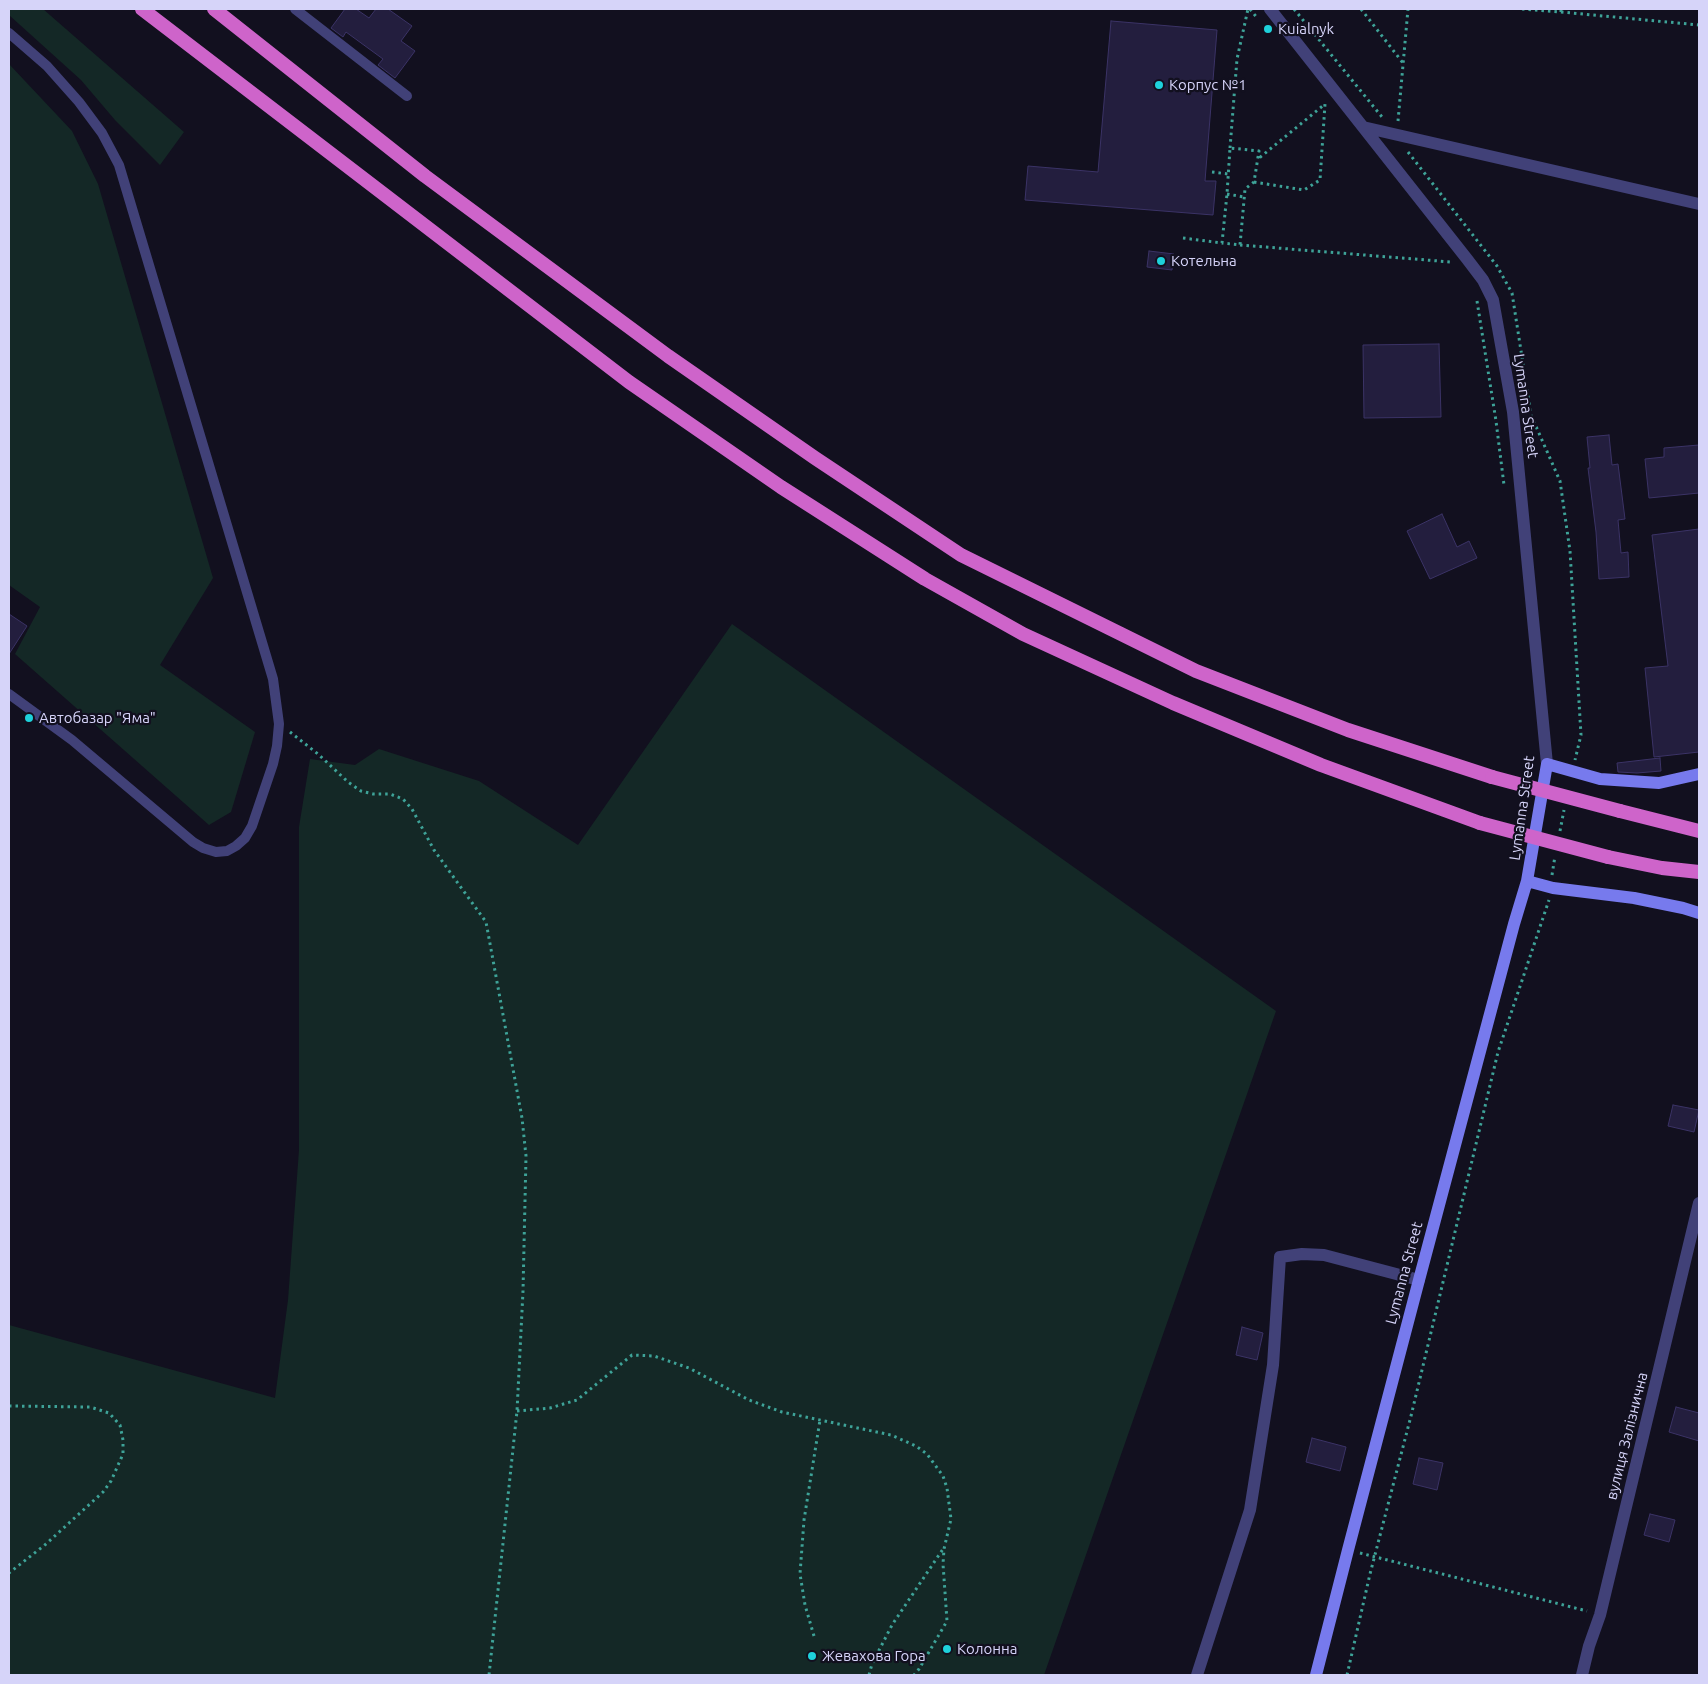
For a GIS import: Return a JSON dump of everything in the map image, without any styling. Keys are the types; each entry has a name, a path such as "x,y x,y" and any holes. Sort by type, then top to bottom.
{"highway":[{"path":"142,9 630,382 781,487 925,579 1023,634 1173,703 1321,765 1480,823 1608,857 1662,868 1699,872"},
{"path":"214,9 425,176 660,350 815,458 961,555 1196,671 1348,730 1492,777 1699,831"}],"main road":[{"path":"1547,764 1600,779 1658,783 1699,774"},
{"name":"Lymanna Street","path":"1316,1675 1419,1280 1527,880 1547,764"},
{"name":"Lymanna Street","path":"1527,880 1553,888 1634,898 1699,913"}],"street":[{"name":"Lymanna Street","path":"1270,9 1468,259 1483,280 1493,300 1513,412 1547,764"},
{"path":"1363,127 1699,204"},
{"name":"вулиця Залізнична","path":"1582,1675 1589,1646 1600,1615 1699,1203"},
{"path":"1197,1675 1250,1510 1273,1365 1280,1257 1302,1254 1324,1255 1419,1280"}],"lane":[{"path":"295,9 407,96"},
{"path":"9,33 47,66 79,102 102,133 119,165 273,679 279,724 277,746 273,764 252,826 245,838 227,851 216,852 204,848 193,842 72,740 10,698"}],"path":[{"path":"1249,9 1262,24"},
{"path":"1222,243 1237,59 1249,9"},
{"path":"1361,9 1404,63"},
{"path":"1396,134 1408,9"},
{"path":"1522,9 1561,10 1699,25"},
{"path":"1320,97 1332,112"},
{"path":"1258,160 1325,104"},
{"path":"1254,182 1304,190 1320,180 1325,104"},
{"path":"1230,148 1259,151 1254,182 1245,189 1240,245"},
{"path":"1212,172 1228,174"},
{"path":"1227,194 1244,197"},
{"path":"1183,238 1240,245 1454,262 1448,256"},
{"path":"1476,296 1505,490"},
{"path":"279,724 361,791 373,794 390,794 403,799 412,809 434,850 486,922 522,1118 526,1156 523,1291 517,1411 489,1675"},
{"path":"1347,1675 1375,1557 1412,1416 1498,1052 1546,909"},
{"path":"517,1411 550,1408 577,1400 603,1381 632,1355 654,1356 689,1368 749,1400 782,1412 891,1435 916,1446 927,1454 943,1476 947,1488 951,1519 944,1549 943,1564 947,1622 914,1675"},
{"path":"9,1406 90,1406 109,1413 120,1426 123,1454 104,1492 46,1544 9,1573"},
{"path":"814,1636 805,1605 800,1574 804,1520 820,1420"},
{"path":"869,1675 872,1664 892,1625 944,1549"},
{"path":"1348,1550 1600,1615"},
{"path":"919,1669 920,1675"}],"green space":[{"path":"9,9 43,9 184,132 160,165 115,120 81,80 9,15"},
{"path":"9,64 72,131 98,184 213,578 160,665 255,732 231,812 209,825 15,654 40,607 9,585"},
{"path":"732,624 1276,1011 1044,1675 9,1675 9,1325 275,1398 288,1300 299,1150 299,827 310,759 355,765 379,749 479,781 578,845"}],"building":[{"path":"345,9 356,9 369,18 376,9 388,9 412,26 401,41 415,51 395,78 378,65 383,59 346,32 343,37 331,28"},
{"name":"Корпус №1","path":"1111,21 1217,30 1205,181 1216,181 1213,215 1025,200 1028,166 1098,172"},
{"name":"Котельна","path":"1149,251 1174,254 1172,270 1147,267"},
{"path":"1439,344 1441,417 1364,418 1363,345"},
{"path":"1609,435 1612,465 1618,464 1625,519 1618,520 1621,553 1628,552 1629,577 1599,579 1596,532 1588,468 1590,468 1587,437"},
{"path":"1699,445 1699,493 1649,498 1645,459 1664,457 1664,448"},
{"path":"1442,514 1457,547 1469,541 1477,558 1430,579 1407,531"},
{"path":"1699,529 1699,752 1654,757 1645,668 1668,666 1652,535"},
{"path":"9,614 27,626 9,654"},
{"path":"1660,758 1661,771 1618,772 1617,763"},
{"path":"1673,1105 1699,1110 1694,1132 1668,1126"},
{"path":"1242,1327 1263,1333 1257,1360 1236,1355"},
{"path":"1676,1407 1699,1413 1699,1441 1669,1432"},
{"path":"1312,1438 1346,1447 1340,1471 1306,1462"},
{"path":"1419,1458 1443,1463 1437,1490 1413,1484"},
{"path":"1650,1514 1675,1520 1669,1542 1644,1535"}],"place":[{"name":"Kuialnyk","path":"1268,29"},
{"name":"Корпус №1","path":"1159,85"},
{"name":"Котельна","path":"1161,261"},
{"name":"Автобазар \"Яма\"","path":"29,718"},
{"name":"Колонна","path":"947,1649"},
{"name":"Жевахова Гора","path":"812,1656"}]}
